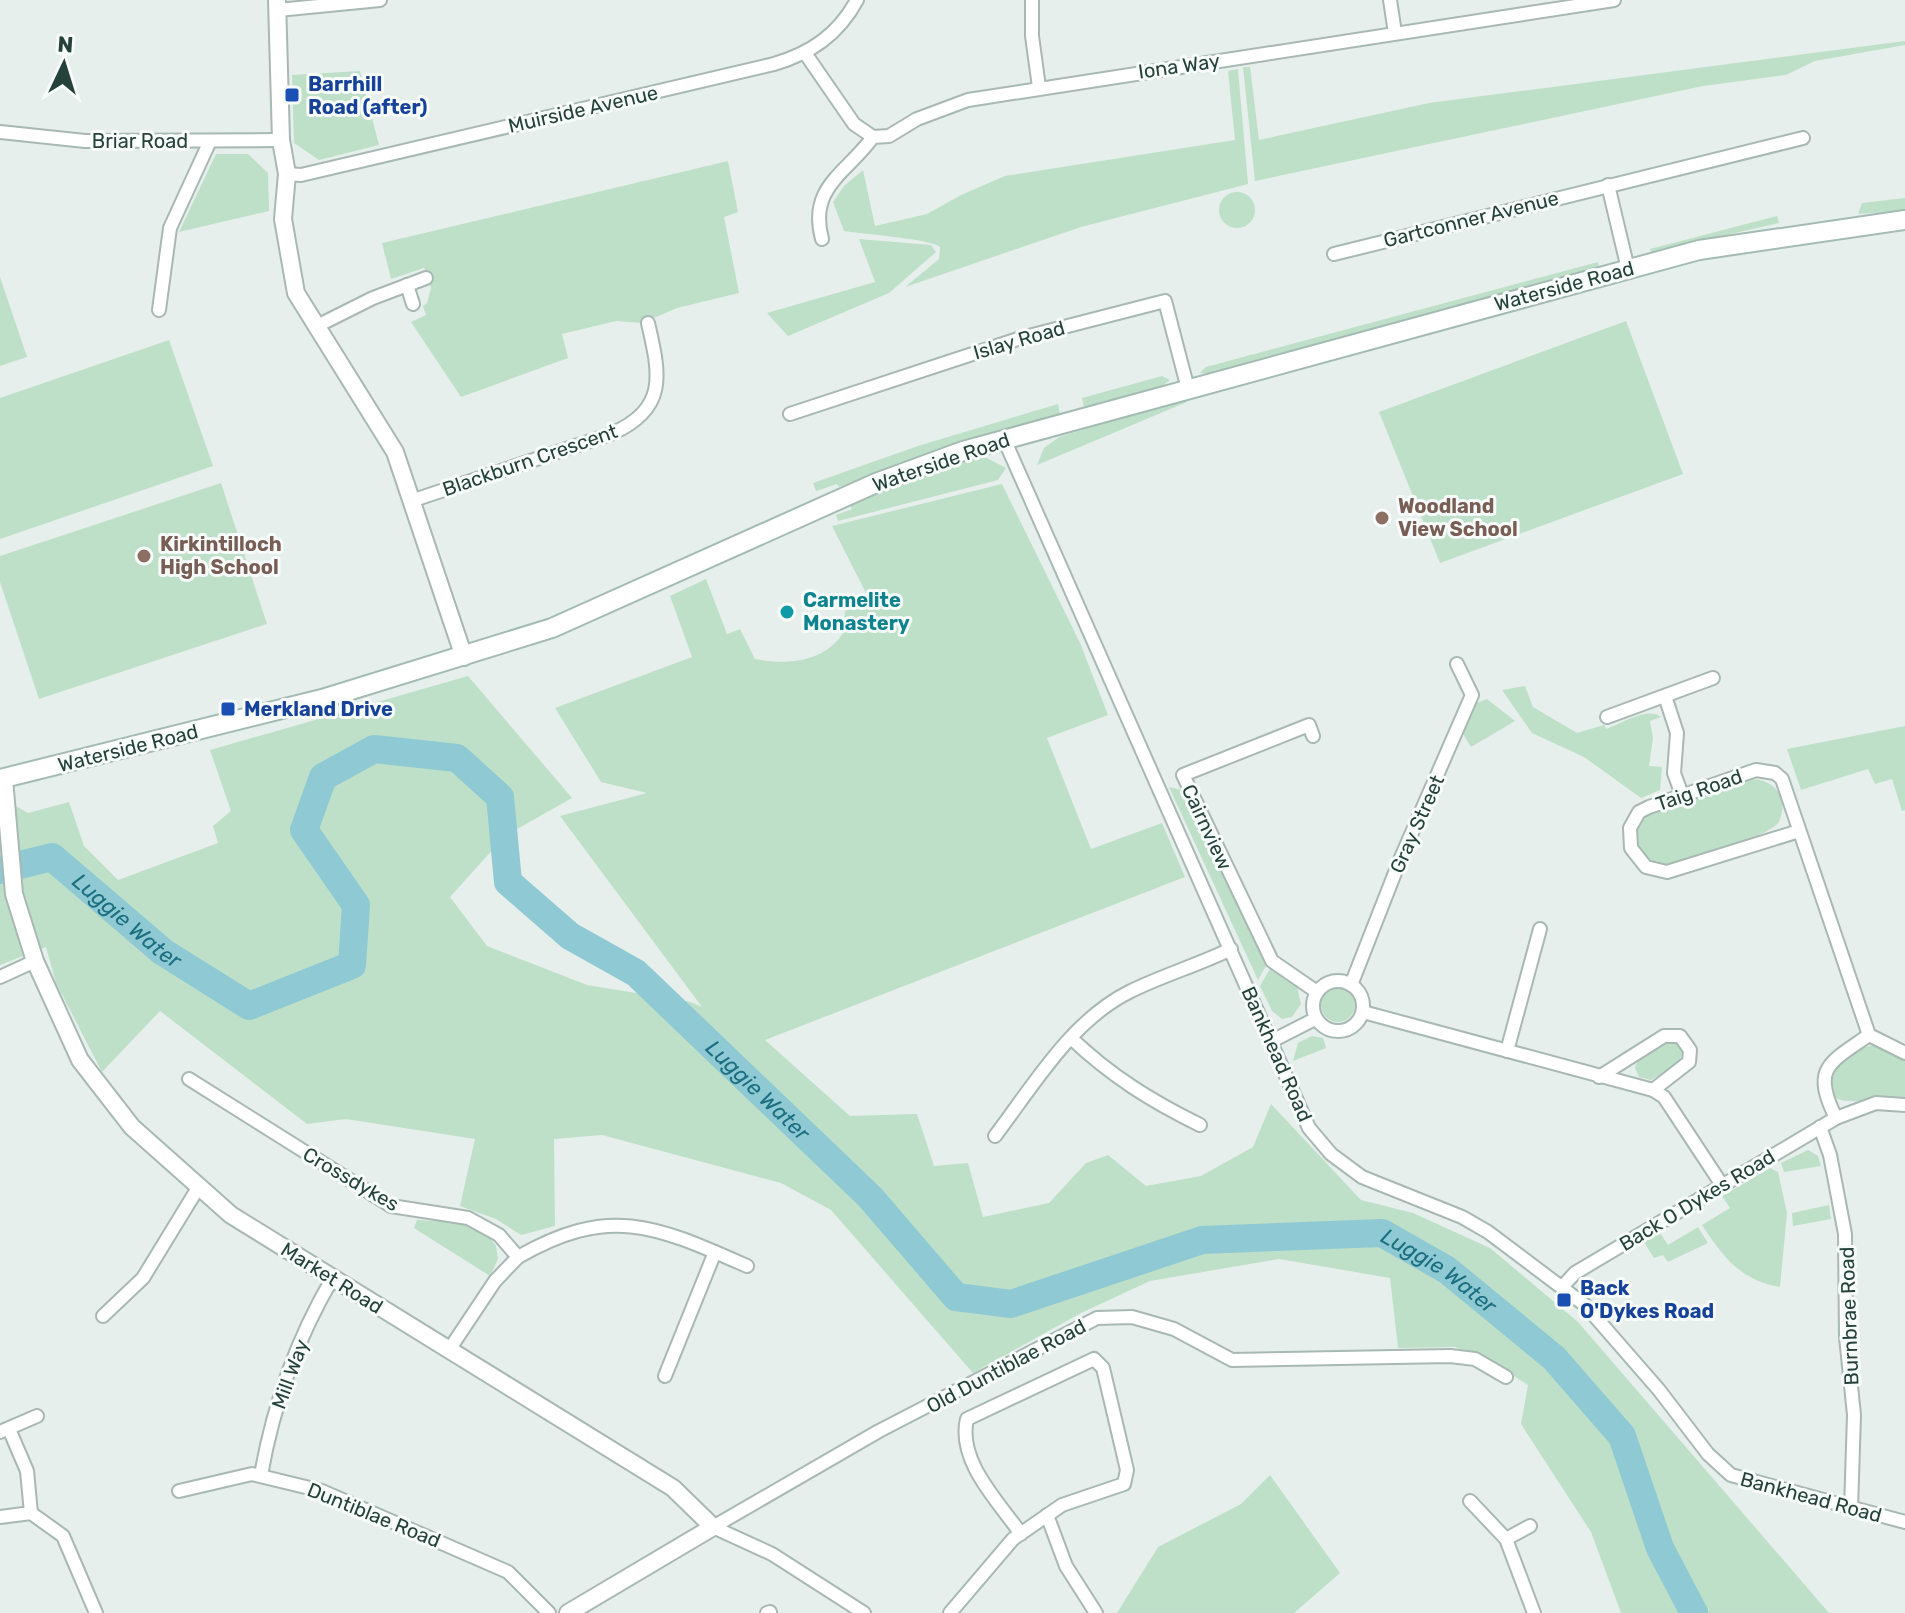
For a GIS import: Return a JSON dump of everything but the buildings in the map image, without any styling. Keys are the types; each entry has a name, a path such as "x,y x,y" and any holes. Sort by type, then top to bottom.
{"main road":[{"name":"Waterside Road","path":"2,779 322,699 552,628 876,483 1004,439 1628,269 1741,243 1905,220"}],"street":[{"path":"380,0 278,5 281,140 287,174 283,219 296,293 315,327 379,421 414,500 464,657"},
{"name":"Muirside Avenue","path":"287,174 301,175 774,64 805,53 838,29 857,0"},
{"path":"1032,0 1032,36 1039,87"},
{"path":"1390,0 1395,33"},
{"name":"Iona Way","path":"822,239 818,212 826,190 873,137 889,136 917,119 968,100 1614,0"},
{"path":"805,53 854,124 873,137"},
{"name":"Briar Road","path":"0,132 85,141 281,140"},
{"name":"Gartconner Avenue","path":"1334,254 1803,138"},
{"path":"159,310 170,228 210,141"},
{"path":"1608,185 1628,269"},
{"path":"315,327 426,278"},
{"path":"407,285 413,304"},
{"name":"Islay Road","path":"790,414 1006,342 1165,301 1188,389"},
{"name":"Blackburn Crescent","path":"414,500 611,434 641,417 651,404 658,382 648,323"},
{"name":"Bankhead Road","path":"1004,439 1309,1128 1335,1157 1362,1177 1462,1217 1488,1232 1562,1287 1607,1329 1718,1465 1731,1475 1905,1522"},
{"name":"Gray Street","path":"1351,985 1400,860 1472,695 1457,664"},
{"path":"1607,717 1713,678"},
{"path":"1665,696 1677,733 1674,773 1682,795"},
{"name":"Cairnview","path":"1313,736 1309,725 1183,775 1272,961 1317,992"},
{"name":"Taig Road","path":"1799,831 1677,871 1657,871 1646,867 1631,848 1634,820 1649,807 1756,770 1775,773 1782,779 1869,1035"},
{"name":"Market Road","path":"2,779 18,912 35,961 62,1025 104,1093 132,1127 231,1215 673,1488 713,1527 772,1554 864,1613"},
{"path":"1507,1051 1540,929"},
{"path":"995,1136 1071,1038 1106,1006 1128,992 1231,949"},
{"path":"0,977 35,961"},
{"path":"1337,981 1351,985 1361,997 1363,1012 1354,1027 1346,1031 1328,1030 1315,1019 1312,1005 1317,992 1337,981"},
{"path":"1363,1012 1653,1090 1664,1097 1722,1185"},
{"path":"1272,1041 1315,1019"},
{"path":"1836,1118 1823,1088 1825,1070 1831,1062 1869,1035 1905,1053"},
{"path":"1599,1077 1664,1036 1680,1036 1688,1044 1689,1062 1653,1090"},
{"path":"1071,1038 1118,1080 1142,1096 1200,1125"},
{"name":"Crossdykes","path":"189,1079 391,1206 468,1218 499,1235 518,1257"},
{"name":"Back O Dykes Road","path":"1562,1287 1575,1273 1836,1118 1876,1103 1905,1105"},
{"name":"Burnbrae Road","path":"1820,1127 1830,1155 1845,1234 1846,1337 1854,1415 1851,1509"},
{"path":"103,1316 143,1278 198,1188"},
{"path":"449,1350 495,1281 518,1257 572,1230 624,1225 674,1235 747,1266"},
{"path":"665,1376 715,1252"},
{"name":"Mill Way","path":"261,1475 265,1450 289,1372 332,1279"},
{"name":"Old Duntiblae Road","path":"713,1527 879,1431 1097,1318 1132,1317 1174,1329 1232,1360 1450,1356 1475,1359 1506,1377"},
{"path":"950,1613 1021,1534 1062,1505 1124,1484 1127,1470 1103,1368 1094,1359 967,1419 962,1438 972,1463 1021,1534"},
{"path":"31,1513 27,1471 4,1430 37,1416"},
{"name":"Duntiblae Road","path":"179,1491 242,1475 261,1475 350,1501 508,1572 549,1613"},
{"path":"1470,1501 1506,1539 1534,1613"},
{"path":"0,1517 31,1513 63,1536 96,1613"},
{"path":"1047,1515 1066,1566 1096,1613"},
{"path":"1506,1539 1530,1526"},
{"path":"568,1613 713,1527"}],"green space":[{"path":"1905,41 1905,45 1815,61 1786,75 1703,86 1255,181 1243,67 1250,67 1259,140 1429,103"},
{"path":"1238,69 1248,184 1081,227 905,287 939,259 940,247 911,239 844,231 833,202 844,186 863,170 875,226 927,214 1005,176 1235,140 1228,71"},
{"path":"360,71 379,145 319,160 294,143 292,75"},
{"path":"216,154 248,154 268,173 269,211 179,232"},
{"path":"728,161 738,212 724,217 739,293 677,308 642,323 616,321 562,334 568,358 461,397 411,322 426,315 423,306 427,303 431,288 424,268 391,279 382,243"},
{"path":"1237,192 1250,197 1255,210 1250,223 1237,228 1224,223 1219,210 1224,197"},
{"path":"1905,198 1905,211 1858,214 1862,203"},
{"path":"1777,216 1779,223 1651,252 1650,249"},
{"path":"859,239 931,245 936,252 889,293 788,336 767,313 875,282"},
{"path":"1598,262 1599,267 1211,374 1200,373 1206,367"},
{"path":"0,277 27,357 0,366"},
{"path":"1626,321 1683,474 1440,563 1379,412"},
{"path":"169,340 213,466 0,539 0,398"},
{"path":"1162,376 1170,380 1162,386 1084,407 1082,398"},
{"path":"1185,399 1187,402 1037,465 1044,448 1059,437"},
{"path":"1058,404 1060,414 949,445 839,487 837,484 816,491 813,483 918,446"},
{"path":"983,456 1006,468 998,480 838,521 836,515 852,509 850,504 893,485"},
{"path":"221,483 267,624 39,699 0,582 0,556"},
{"path":"1002,484 1080,643 1108,715 1047,738 1091,849 1162,823 1185,877 765,1040 850,1116 917,1114 934,1166 968,1163 983,1217 1049,1203 1086,1163 1108,1155 1146,1186 1201,1176 1253,1147 1271,1104 1361,1200 1413,1213 1490,1248 1578,1322 1829,1613 1621,1613 1591,1532 1521,1424 1528,1385 1489,1360 1455,1347 1398,1348 1390,1278 1279,1259 1150,1281 1081,1313 973,1373 831,1210 781,1183 602,1135 554,1139 555,1226 521,1235 496,1219 460,1206 475,1139 346,1119 307,1124 160,1011 102,1072 56,983 46,947 0,965 0,797 28,813 69,802 84,846 118,880 218,843 213,826 231,811 210,750 468,676 572,798 505,836 450,897 487,946 587,985 691,1002 702,1007 560,816 647,793 601,782 555,708 692,657 670,596 706,579 727,634 740,629 755,659 779,662 803,660 825,651 843,633 845,611 868,597 832,526"},
{"path":"1525,686 1533,707 1577,733 1604,725 1606,729 1642,715 1656,714 1661,717 1650,721 1653,738 1649,766 1662,767 1660,790 1641,798 1584,757 1532,733 1502,690"},
{"path":"1487,699 1515,721 1471,747 1463,734 1476,703"},
{"path":"1905,726 1905,810 1902,811 1892,779 1875,784 1868,769 1801,790 1787,749"},
{"path":"1752,779 1774,787 1781,799 1782,814 1772,828 1722,851 1669,866 1654,865 1641,853 1636,832 1640,821 1648,813"},
{"path":"1169,787 1186,791 1267,964 1258,980"},
{"path":"1270,969 1297,987 1301,1004 1292,1017 1282,1019 1272,1011 1260,986"},
{"path":"1338,988 1350,993 1355,1005 1350,1017 1338,1022 1326,1017 1321,1005 1326,993"},
{"path":"1312,1036 1323,1038 1326,1048 1293,1061 1298,1043"},
{"path":"1674,1041 1683,1049 1679,1063 1651,1080 1639,1077 1635,1068 1645,1053"},
{"path":"1875,1045 1905,1061 1905,1099 1850,1101 1836,1098 1829,1084 1835,1070 1853,1053"},
{"path":"1808,1150 1818,1156 1821,1166 1784,1172 1781,1163"},
{"path":"1770,1168 1778,1172 1787,1213 1780,1287 1743,1273 1717,1247 1702,1225 1730,1208 1722,1196"},
{"path":"1829,1205 1831,1219 1793,1226 1792,1213"},
{"path":"417,1220 461,1224 481,1231 496,1246 498,1259 490,1276 414,1228"},
{"path":"1698,1227 1708,1243 1668,1262 1663,1255 1654,1258 1642,1239 1658,1230 1668,1245"},
{"path":"1270,1475 1340,1573 1294,1613 1117,1613 1158,1547 1241,1504"}],"waterway":[{"name":"Luggie Water","path":"0,870 52,857 163,952 249,1006 352,965 356,905 304,830 323,777 374,749 457,758 500,797 508,882 570,936 636,973 870,1197 956,1297 1011,1304 1202,1240 1382,1233 1447,1270 1554,1358 1622,1436 1660,1548 1694,1613"}],"place":[{"name":"Barrhill Road (after)","path":"292,95"},
{"name":"Woodland View School","path":"1382,518"},
{"name":"Kirkintilloch High School","path":"144,556"},
{"name":"Carmelite Monastery","path":"787,612"},
{"name":"Merkland Drive","path":"228,709"},
{"name":"Back O'Dykes Road","path":"1564,1300"}]}
